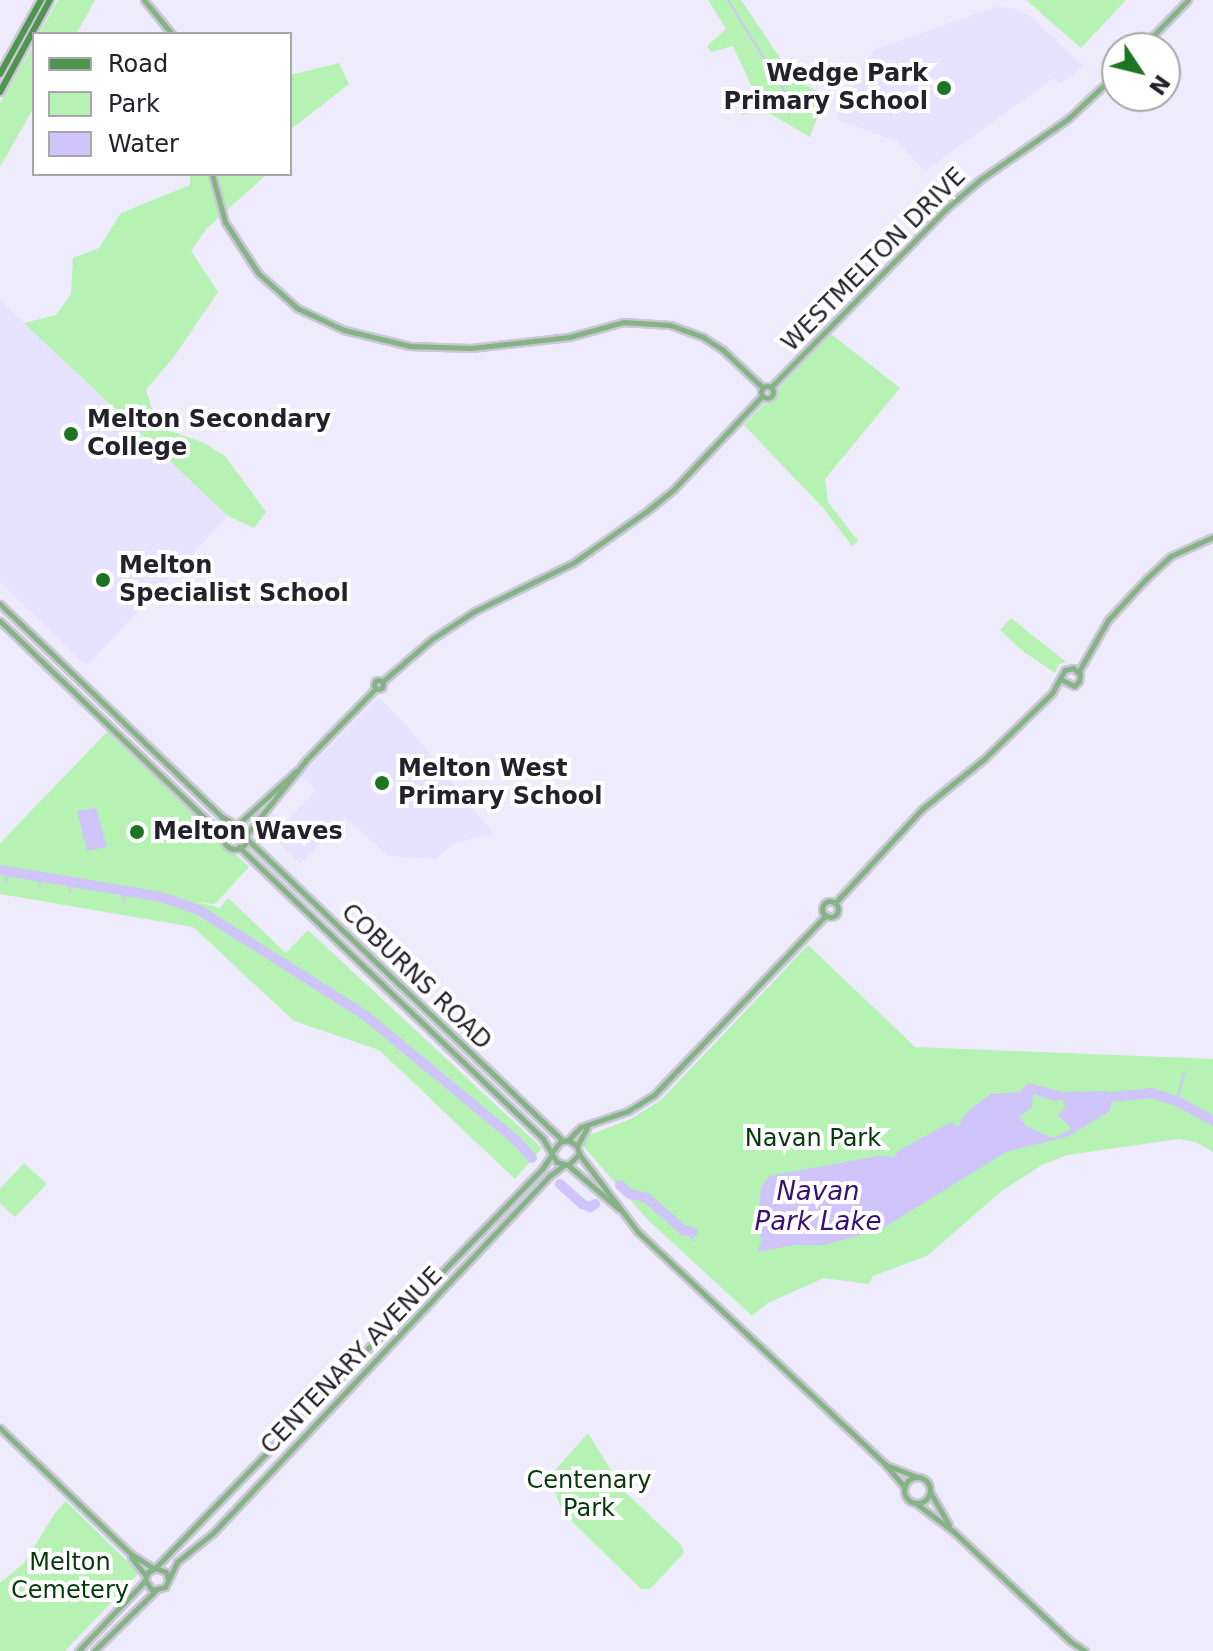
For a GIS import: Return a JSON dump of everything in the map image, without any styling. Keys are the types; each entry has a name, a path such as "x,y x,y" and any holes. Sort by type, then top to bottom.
{"main road":[{"path":"0,74 41,0"},
{"path":"33,32 50,0"},
{"path":"0,92 32,33"}],"street":[{"path":"144,0 170,32"},
{"path":"1157,32 1188,0"},
{"name":"WESTMELTON DRIVE","path":"762,396 772,396 771,387 947,208 981,179 1069,118 1101,88"},
{"path":"213,176 225,222 258,273 297,308 344,330 410,346 471,348 569,337 623,322 670,325 703,337 723,350 762,387 771,387"},
{"path":"0,621 228,846 239,847 296,772 376,688 382,688 382,682 432,639 475,611 573,563 624,528 674,489 762,396 762,387"},
{"path":"826,915 824,904 835,903 922,809 984,759 1052,693 1065,683 1078,683 1076,670 1108,620 1171,556 1213,537"},
{"path":"1,609 246,836"},
{"path":"1065,683 1065,670 1076,670"},
{"path":"123,740 132,730"},
{"path":"223,839 226,829 237,825 289,774 296,772"},
{"name":"COBURNS ROAD","path":"246,836 494,1077 566,1140 577,1146"},
{"name":"COBURNS ROAD","path":"239,847 566,1165"},
{"path":"566,1140 576,1131 628,1111 654,1095 826,915 836,913 835,903"},
{"path":"486,1085 494,1077"},
{"path":"587,1127 577,1146 579,1154 626,1215 679,1271 885,1464 904,1487 907,1499 954,1532 1083,1650"},
{"name":"CENTENARY AVENUE","path":"155,1568 542,1169 566,1140"},
{"name":"CENTENARY AVENUE","path":"168,1580 177,1562 213,1533 509,1222 548,1177 579,1154"},
{"path":"566,1165 626,1215"},
{"path":"479,1231 476,1238 481,1246 509,1222"},
{"path":"354,1363 365,1367 365,1373"},
{"path":"0,1428 127,1549 166,1572 168,1580 165,1587 155,1591 94,1651"},
{"path":"885,1464 928,1482 930,1492 954,1532"},
{"path":"904,1487 916,1477"},
{"path":"917,1504 924,1501 930,1492"},
{"path":"127,1549 155,1591"},
{"path":"78,1651 155,1568"},
{"path":"113,1615 121,1623"}],"shaded area":[{"name":"Wedge Park Primary School","path":"996,7 1017,9 1033,18 1083,66 1061,84 1054,78 925,171 898,142 836,119 851,76 876,49"},
{"name":"Melton Secondary College","path":"0,300 228,516 87,666 0,582"},
{"name":"Melton West Primary School","path":"379,697 408,727 493,833 455,843 436,859 388,856 345,817 300,864 262,824 272,813 284,824 316,790 301,775"}],"green space":[{"path":"58,0 95,0 77,32 40,32"},
{"path":"708,0 741,0 794,79 825,95 810,137 762,109 743,115 739,107 755,94 733,46 711,52 707,46 726,29"},
{"path":"1026,0 1126,0 1081,48"},
{"path":"32,47 32,111 0,167 0,103"},
{"path":"339,63 349,84 292,128 292,75"},
{"path":"190,176 265,176 207,228 191,251 218,292 176,354 146,390 158,427 202,442 225,456 266,512 254,528 228,516 24,323 56,315 71,294 73,258 99,248 121,213 190,185"},
{"path":"831,334 900,388 825,479 828,502 858,541 852,546 824,509 744,425"},
{"path":"1011,618 1066,662 1059,664 1055,673 1021,650 1000,630"},
{"path":"107,732 249,867 215,904 197,902 220,908 228,898 286,953 308,930 542,1148 515,1179 379,1050 294,1021 193,927 0,894 0,843"},
{"name":"Navan Park","path":"808,945 915,1047 1213,1059 1213,1152 1196,1142 1179,1139 1067,1155 1042,1165 1003,1190 927,1256 873,1276 869,1284 824,1278 768,1303 752,1316 647,1219 583,1146 584,1137 631,1119 662,1099"},
{"path":"24,1163 47,1184 15,1217 0,1203 0,1189"},
{"name":"Centenary Park","path":"588,1433 623,1490 681,1545 684,1553 650,1589 641,1589 562,1512 550,1476"},
{"name":"Melton Cemetery","path":"66,1501 139,1573 65,1651 0,1651 0,1583 24,1563"}],"water":[{"path":"96,808 107,847 87,851 77,811"},
{"name":"Navan Park Lake","path":"1029,1083 1063,1092 1108,1091 1112,1099 1110,1111 1069,1136 1006,1152 880,1230 824,1245 795,1245 757,1252 762,1239 757,1231 761,1188 769,1176 878,1156 894,1157 898,1151 951,1122 958,1127 965,1114 990,1094 1019,1092","holes":["1033,1094 1054,1101 1063,1100 1065,1108 1058,1115 1072,1129 1053,1138 1026,1126 1019,1116 1032,1108"]}],"waterway":[{"path":"728,0 783,89 796,104"},
{"path":"0,870 161,897 199,910 366,1016 516,1140 532,1158"},
{"path":"6,882 7,871"},
{"path":"39,877 40,886"},
{"path":"78,883 84,880"},
{"path":"69,882 70,892"},
{"path":"123,902 126,891"},
{"path":"1177,1101 1184,1072"},
{"path":"1111,1097 1152,1093 1179,1102 1213,1121"},
{"path":"560,1184 582,1204 590,1207 595,1204"},
{"path":"620,1185 630,1194 647,1198 683,1230 693,1232"},
{"path":"683,1230 694,1240"}],"place":[{"name":"Wedge Park Primary School","path":"944,88"},
{"name":"Melton Secondary College","path":"71,434"},
{"name":"Melton Specialist School","path":"103,580"},
{"name":"Melton West Primary School","path":"382,783"},
{"name":"Melton Waves","path":"137,832"}]}
